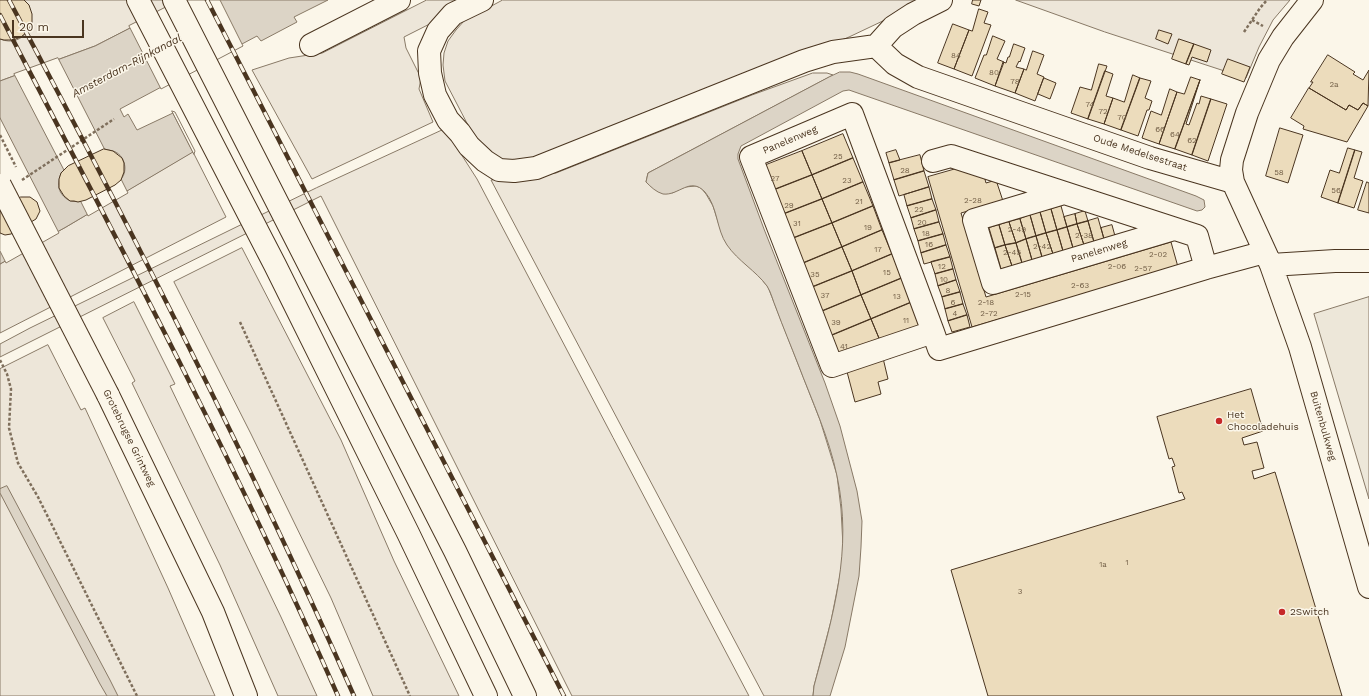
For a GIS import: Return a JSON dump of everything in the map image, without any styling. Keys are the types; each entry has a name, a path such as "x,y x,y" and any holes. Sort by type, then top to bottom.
{"main road":[{"path":"138,0 275,265 408,533 486,696"},
{"path":"174,0 455,551 524,696"},
{"path":"311,45 399,0"},
{"path":"482,0 453,14 438,31 429,51 430,73 435,95 448,120 469,146 485,161 499,170 514,171 536,168 804,61 833,52 876,46 894,27 913,14 941,0"},
{"path":"1312,0 1283,37 1269,60 1247,113 1232,160 1231,170 1233,182 1268,259 1369,261"},
{"name":"Oude Medelsestraat","path":"876,46 895,64 918,77 1150,158 1233,182"},
{"name":"Panelenweg","path":"936,340 852,114 752,157 832,366 936,340 1206,268 1268,259"},
{"path":"933,161 951,156 1197,236 1206,268"},
{"name":"Grotebrugse Grintweg","path":"10,183 108,395 213,612 246,696"},
{"name":"Panelenweg","path":"1064,193 974,220 993,283 1174,229"},
{"name":"Buitenbulkweg","path":"1268,259 1300,347 1369,587"}],"path":[{"path":"1244,32 1267,0"},
{"path":"10,183 114,119"},
{"path":"240,322 410,696"},
{"path":"0,360 7,374 11,389 9,428 18,463 41,504 137,696"}],"shaded area":[{"path":"24,0 185,0 95,46 0,81 0,39 9,41 16,40 28,31 31,24 29,8"},
{"path":"427,0 477,0 404,37 406,48 421,78 419,89 433,122 312,179 252,70 289,58 322,53"},
{"path":"503,0 927,0 849,37 764,73 558,154 510,164 492,158 470,129 445,81 443,65 444,53 448,41 464,21"},
{"path":"1016,0 1290,0 1273,20 1259,47 1246,78 1105,32"},
{"path":"813,73 827,73 833,75 648,173 646,182 653,188 672,193 685,187 696,186 701,188 713,206 721,231 768,287 820,420 837,475 841,509 843,546 842,565 831,621 814,686 813,696 764,696 491,180 556,173 752,95"},
{"path":"445,129 477,179 749,696 572,696 321,196 0,357 0,344 30,328 316,188"},
{"path":"193,152 226,217 0,333 0,264"},
{"path":"242,248 341,440 394,561 459,696 373,696 331,598 251,434 174,282"},
{"path":"1369,297 1369,499 1314,314"},
{"path":"134,302 175,384 170,386 281,617 317,696 278,696 220,565 132,383 135,381 103,318"},
{"path":"48,345 81,410 85,408 168,588 215,696 0,696 0,369"}],"water":[{"name":"Amsterdam-Rijnkanaal","path":"185,0 328,0 294,17 297,22 261,41 257,36 120,109 124,117 128,114 137,130 173,113 193,152 0,264 0,81 95,46","holes":["104,149 120,155 125,167 125,171 121,179 89,198 77,201 71,201 66,198 61,193 59,188 61,173"]},
{"path":"840,72 858,74 1196,196 1204,200 1205,207 1202,210 1197,211 849,90 843,91 741,146 738,159 825,383 840,426 857,491 862,521 859,576 845,647 830,696 813,696 814,686 834,608 842,556 843,530 841,503 837,476 830,447 770,291 763,281 731,251 723,239 715,211 705,192 700,188 689,186 669,194 663,194 656,191 646,182 648,173"},
{"path":"7,486 118,696 107,696 100,684 0,493 0,489"}],"pier":[{"path":"180,0 220,0 243,46 161,89 129,26"},
{"path":"58,58 106,152 65,172 14,74"},
{"path":"172,111 175,112 195,151 194,154"},
{"path":"0,118 59,233 6,263 0,251"},
{"path":"120,177 128,193 88,216 80,200"}],"building":[{"path":"0,0 24,0 29,5 32,14 32,23 28,31 21,37 13,40 0,39"},
{"path":"973,0 981,0 979,6 972,4"},
{"path":"979,9 988,12 984,23 991,25 972,76 954,69 969,30 972,31"},
{"path":"953,24 969,30 954,69 938,63"},
{"path":"1159,30 1172,34 1168,44 1156,39"},
{"path":"993,36 1005,41 997,59 1004,62 995,86 975,78"},
{"path":"1179,39 1194,44 1186,64 1172,59"},
{"path":"1014,44 1025,48 1020,62 1019,61 1016,67 1024,69 1015,93 995,86 1003,62 1006,63"},
{"path":"1194,44 1211,50 1207,62 1192,57 1189,65 1186,64"},
{"path":"1033,51 1044,55 1037,74 1044,77 1035,101 1015,93"},
{"path":"1328,55 1355,72 1353,74 1363,80 1369,70 1368,106 1363,103 1358,110 1349,105 1346,110 1309,88 1313,82 1311,82"},
{"path":"1228,59 1250,67 1244,82 1222,74"},
{"path":"1099,64 1107,66 1088,119 1071,113 1080,87 1091,90"},
{"path":"1105,71 1113,74 1106,96 1113,98 1104,124 1088,119"},
{"path":"1133,75 1140,78 1121,130 1104,124 1113,98 1124,102"},
{"path":"1191,77 1200,80 1175,149 1159,144 1177,92 1184,94"},
{"path":"1044,78 1056,83 1050,99 1038,94"},
{"path":"1140,78 1151,81 1145,98 1152,101 1149,110 1147,110 1138,136 1121,130"},
{"path":"1200,80 1186,124 1189,125 1197,103 1199,104 1201,96 1211,99 1192,155 1175,149"},
{"path":"1309,88 1346,110 1349,105 1358,110 1363,103 1368,106 1347,142 1303,129 1304,126 1291,118"},
{"path":"1170,89 1177,92 1159,144 1142,138 1151,111 1161,115"},
{"path":"1211,99 1227,104 1208,161 1192,155"},
{"path":"1280,128 1303,135 1288,183 1266,176"},
{"path":"843,134 853,158 812,175 802,151"},
{"path":"1348,148 1355,150 1338,203 1321,197 1330,170 1339,173"},
{"path":"104,149 113,151 122,158 124,163 124,172 121,180 115,185 86,200 78,202 70,201 64,196 59,188 61,173 68,166"},
{"path":"896,150 900,160 889,163 886,153"},
{"path":"1355,150 1362,152 1354,178 1363,181 1354,208 1338,203"},
{"path":"802,151 812,175 771,191 761,167"},
{"path":"920,155 924,171 894,180 889,163"},
{"path":"853,158 863,182 822,199 812,175"},
{"path":"970,165 973,175 983,172 986,183 996,180 1003,201 961,213 986,297 1171,242 1178,267 972,327 928,177"},
{"path":"924,171 929,187 899,196 894,180"},
{"path":"812,175 822,199 781,215 771,191"},
{"path":"863,182 873,206 832,223 822,199"},
{"path":"1367,182 1369,183 1369,213 1358,210"},
{"path":"929,187 932,199 907,206 904,195"},
{"path":"21,197 30,197 37,202 40,211 36,219 11,234 5,235 0,233 0,208"},
{"path":"822,199 832,223 791,239 781,215"},
{"path":"932,199 936,210 911,218 907,206"},
{"path":"873,206 882,230 842,247 832,223"},
{"path":"1061,206 1067,227 1057,230 1051,209"},
{"path":"1051,209 1057,230 1046,233 1040,212"},
{"path":"936,210 939,222 914,229 911,218"},
{"path":"1085,211 1088,221 1077,224 1075,214"},
{"path":"1040,212 1046,233 1036,236 1030,215"},
{"path":"1075,214 1077,224 1067,227 1064,217"},
{"path":"1030,215 1036,236 1026,239 1020,219"},
{"path":"1098,218 1104,239 1094,242 1088,221"},
{"path":"1020,219 1026,239 1016,243 1009,222"},
{"path":"1088,221 1094,242 1084,245 1077,224"},
{"path":"939,222 943,234 918,241 914,229"},
{"path":"1009,222 1016,243 1005,245 999,225"},
{"path":"832,223 842,247 801,264 791,239"},
{"path":"1077,224 1084,245 1073,248 1067,227"},
{"path":"999,225 1005,245 995,248 989,228"},
{"path":"1112,225 1115,236 1104,239 1101,228"},
{"path":"1067,227 1073,248 1063,251 1057,230"},
{"path":"882,230 892,254 852,271 842,247"},
{"path":"1057,230 1063,251 1053,254 1046,233"},
{"path":"1046,233 1053,254 1042,257 1036,236"},
{"path":"943,234 946,245 921,253 918,241"},
{"path":"1036,236 1042,257 1032,260 1026,239"},
{"path":"1026,239 1032,260 1022,263 1016,243"},
{"path":"1016,243 1022,263 1012,266 1005,245"},
{"path":"946,245 950,257 924,264 921,253"},
{"path":"1005,245 1012,266 1001,269 995,248"},
{"path":"842,247 852,271 810,288 801,264"},
{"path":"892,254 902,278 861,295 852,271"},
{"path":"950,257 953,269 935,274 931,262"},
{"path":"953,269 956,280 938,286 935,274"},
{"path":"852,271 861,295 820,312 810,288"},
{"path":"902,278 912,302 871,319 861,295"},
{"path":"956,280 960,292 942,297 938,286"},
{"path":"960,292 963,304 945,309 942,297"},
{"path":"861,295 871,319 830,336 820,312"},
{"path":"912,302 922,326 881,343 871,319"},
{"path":"963,304 967,315 948,321 945,309"},
{"path":"967,315 970,327 952,332 948,321"},
{"path":"871,319 881,343 840,360 830,336"},
{"path":"883,358 888,379 878,382 881,394 855,402 846,368"},
{"path":"1251,389 1263,431 1242,438 1244,445 1257,442 1264,468 1252,471 1254,479 1275,472 1342,696 988,696 951,570 1185,499 1182,492 1179,493 1172,467 1175,466 1172,458 1169,459 1157,417"}],"railway":[{"path":"9,0 100,172 188,345 273,519 354,696"},
{"path":"207,0 564,696"},
{"path":"0,15 175,352 259,523 338,696"}],"place":[{"name":"Het Chocoladehuis","path":"1219,421"},
{"name":"2Switch","path":"1282,612"}]}
